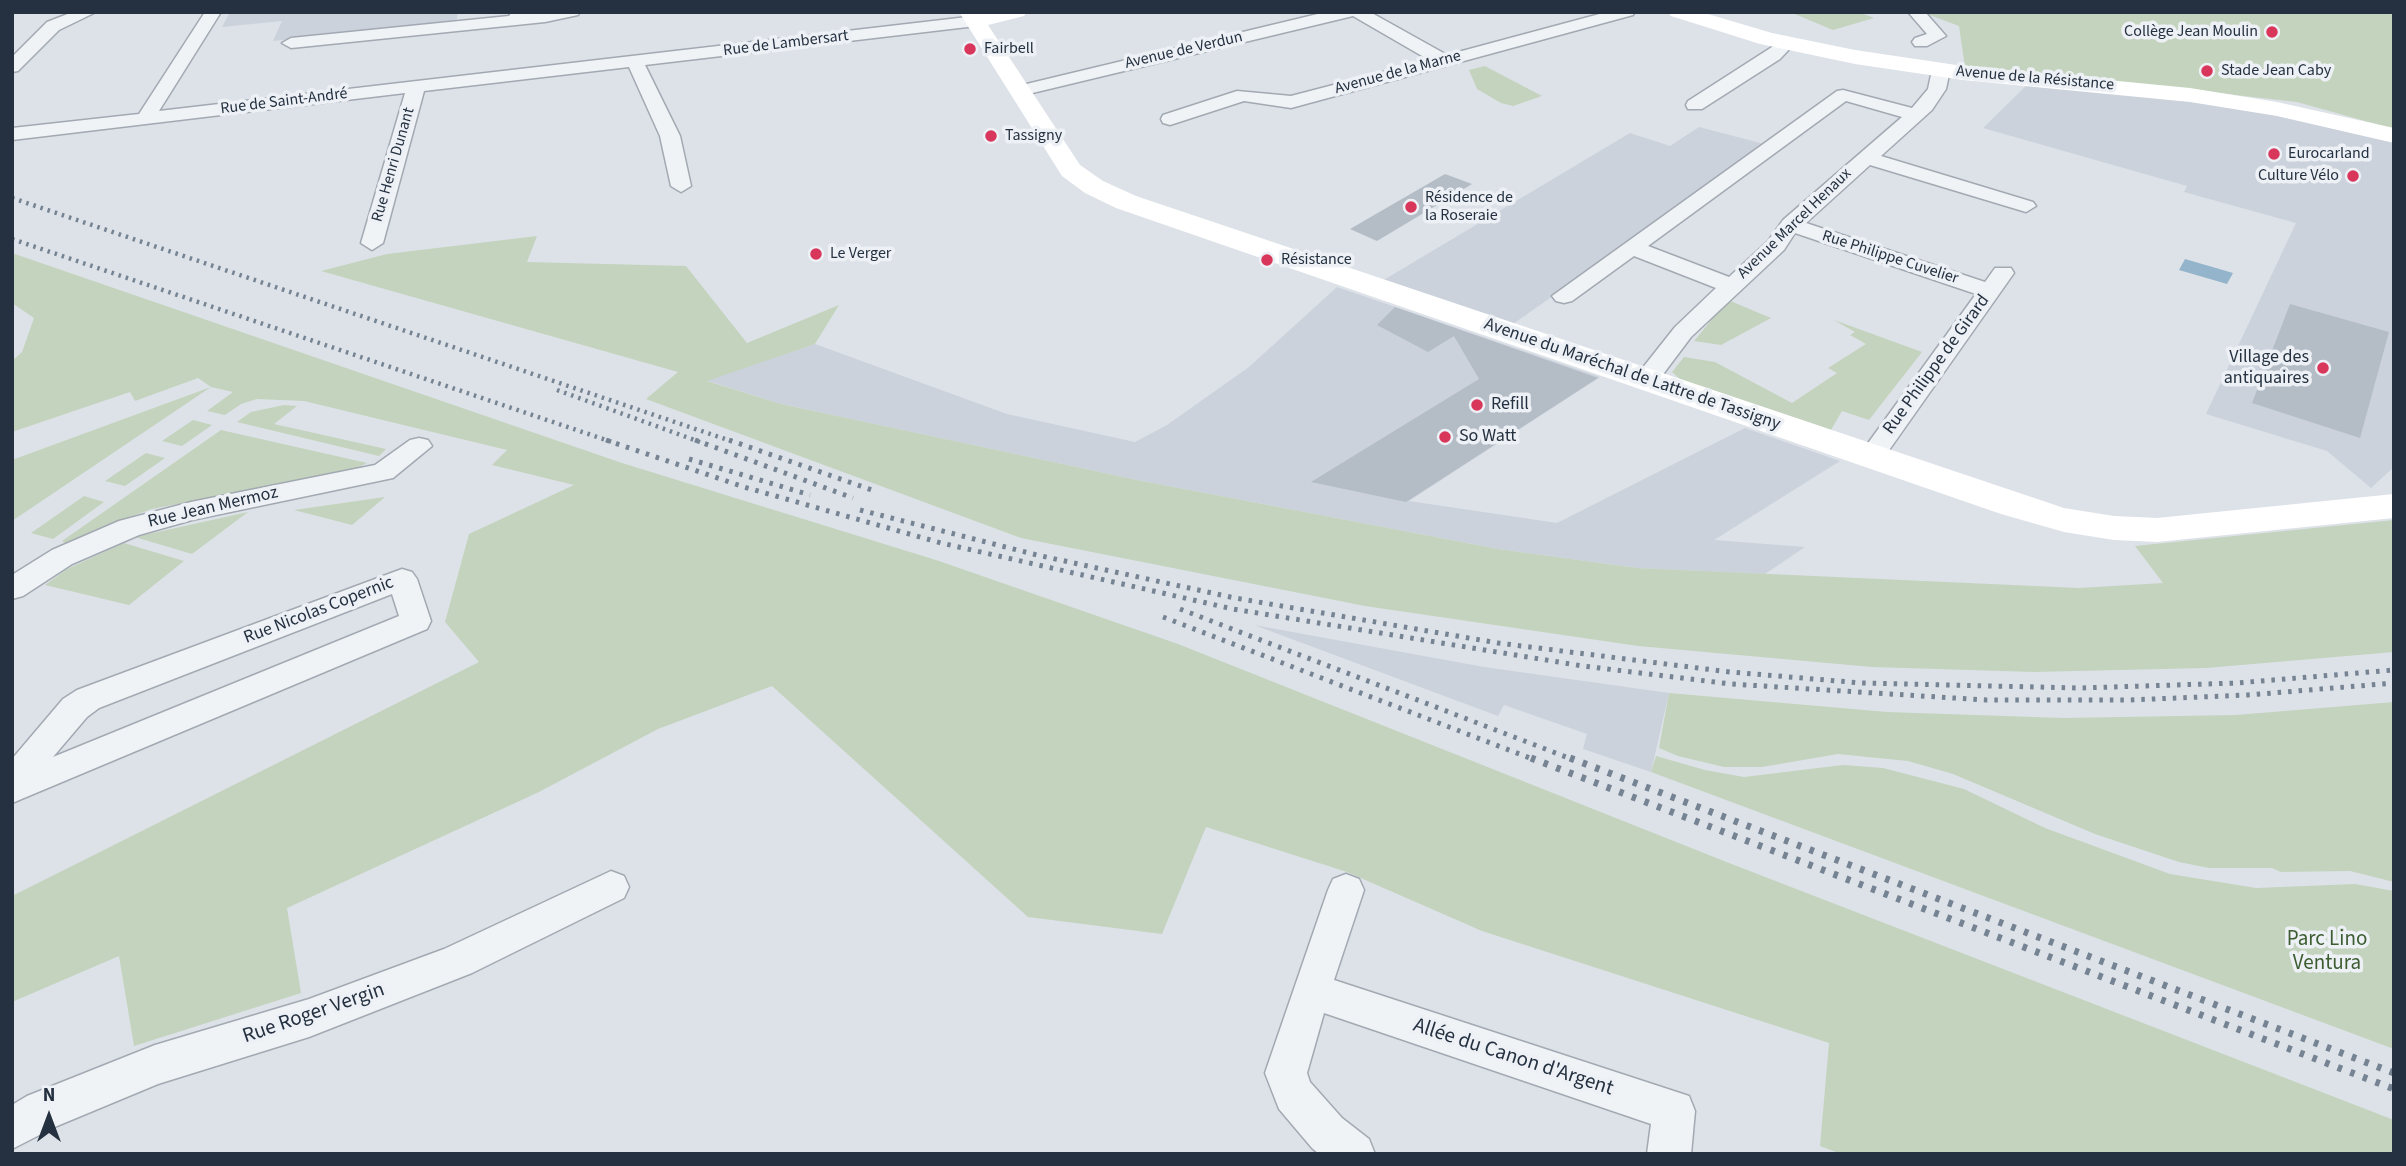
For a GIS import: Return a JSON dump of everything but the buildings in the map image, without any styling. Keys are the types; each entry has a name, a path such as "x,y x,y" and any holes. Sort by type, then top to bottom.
{"main road":[{"name":"Rue de Lambersart","path":"973,17 1017,12"},
{"name":"Avenue de la Résistance","path":"1678,12 1786,43 1941,70 2190,95 2285,111 2394,136"},
{"name":"Avenue du Maréchal de Lattre de Tassigny","path":"973,17 1071,170 1107,194 1646,380 2030,511 2114,528 2193,527 2394,506"}],"street":[{"path":"12,67 49,29 58,12"},
{"path":"49,29 88,12"},
{"path":"145,118 213,12"},
{"path":"500,12 535,18"},
{"path":"290,43 572,12"},
{"name":"Avenue de Verdun","path":"1020,91 1348,12"},
{"path":"1357,12 1443,60"},
{"name":"Avenue de la Marne","path":"1170,119 1226,98 1257,95 1291,102 1626,12"},
{"path":"1916,12 1938,36 1921,42"},
{"name":"Rue de Lambersart","path":"555,71 973,17"},
{"path":"1695,105 1774,55 1786,43"},
{"path":"635,62 670,136 681,186"},
{"name":"Avenue Marcel Henaux","path":"1646,380 1683,331 1776,245 1791,225 1916,115 1935,93 1941,70"},
{"name":"Rue de Saint-André","path":"12,134 555,71"},
{"name":"Rue Henri Dunant","path":"372,243 416,87"},
{"path":"1564,296 1848,91 1916,115"},
{"path":"1867,158 2026,206"},
{"name":"Rue Philippe Cuvelier","path":"1791,225 1997,282"},
{"path":"1632,247 1731,286"},
{"name":"Rue Philippe de Girard","path":"1871,457 1997,282"},
{"name":"Rue Jean Mermoz","path":"12,589 62,557 130,528 191,511 383,472 419,446"},
{"name":"Rue Nicolas Copernic","path":"12,783 75,708 88,699 402,579 416,621 12,789"},
{"name":"Rue Roger Vergin","path":"12,1128 42,1111 155,1065 309,1018 458,961 611,887"},
{"path":"1346,890 1287,1060 1289,1085 1327,1133 1354,1154"},
{"name":"Allée du Canon d'Argent","path":"1312,991 1674,1111 1669,1154"}],"shaded area":[{"path":"230,12 458,12 456,22 273,41 282,21 222,27"},
{"path":"2029,83 2108,90 2255,111 2394,141 2394,467 2371,488 2327,451 2206,414 2296,223 2184,192 2187,186 1983,128"},
{"path":"1699,127 1768,145 1513,324 1382,281 1630,133 1670,146"},
{"path":"1337,287 1600,377 1409,501 1557,523 1745,428 1840,461 1714,540 1805,547 1765,574 1637,568 1498,549 1137,480 781,404 705,380 815,344 1007,414 1135,442 1167,425 1249,367"},
{"path":"1254,625 1484,667 1669,693 1651,772 1583,749 1587,734 1504,705 1498,716"}],"green space":[{"path":"1790,12 1859,12 1874,18 1833,30"},
{"name":"Stade Jean Caby","path":"2394,12 2394,129 2297,102 2034,72 1965,67 1959,26 1927,14"},
{"path":"1485,66 1542,96 1513,106 1501,103 1477,89 1469,70"},
{"path":"537,236 527,262 686,266 747,343 839,305 815,344 707,381 781,404 1137,480 1498,549 1637,568 2079,588 2163,583 2135,546 2394,520 2394,652 2206,668 2034,672 1872,667 1638,646 1365,606 1021,538 646,399 678,372 321,271 387,254"},
{"path":"12,253 622,463 936,560 1178,644 1729,863 2394,1120 2394,1154 1841,1154 1820,1146 1829,1043 1482,931 1347,872 1206,827 1162,934 1028,917 772,686 658,729 539,792 287,908 301,993 134,1046 119,956 12,1002 12,896 479,662 445,622 469,534 574,485 492,465 507,450 304,401 257,399 241,404 225,415 207,411 233,392 211,387 198,378 135,401 130,392 12,432 12,361 22,352 34,318 12,303"},
{"path":"1728,300 1771,318 1721,345 1694,341"},
{"path":"1834,320 1922,352 1869,420 1842,411 1831,430 1680,379 1672,372 1684,357 1715,362 1792,403 1837,373 1828,368 1866,344 1850,335 1855,332"},
{"path":"211,387 12,521 12,460"},
{"path":"284,405 297,406 274,424 386,449 379,456 237,422 251,412"},
{"path":"193,420 212,425 182,446 162,441"},
{"path":"221,430 367,463 355,469 152,509 99,528 66,544 62,541"},
{"path":"146,453 165,458 125,486 105,481"},
{"path":"84,496 104,502 53,539 31,533"},
{"path":"385,497 352,525 294,510"},
{"path":"248,512 192,554 135,537"},
{"path":"124,543 184,561 129,605 45,585 67,569"},
{"name":"Parc Lino Ventura","path":"1669,693 1887,712 2064,718 2236,715 2394,702 2394,882 2350,871 2281,872 2272,868 2209,868 2179,862 2095,834 1953,774 1908,761 1838,754 1762,767 1724,767 1678,756 1659,748"},
{"name":"Parc Lino Ventura","path":"1656,756 1705,770 1744,777 1843,765 1883,768 1964,789 2045,828 2170,874 2256,888 2355,884 2394,891 2394,1049 1651,772"}],"water":[{"path":"2185,259 2233,273 2227,284 2179,270"}],"railway":[{"path":"12,198 734,442"},
{"path":"12,239 612,442"},
{"path":"557,390 700,442"},
{"path":"606,440 744,487 941,543 1233,609 1583,666 1731,684 1986,700 2129,700 2248,695 2394,683"},
{"path":"695,440 853,498"},
{"path":"729,440 872,490"},
{"path":"689,459 810,495"},
{"path":"860,510 1037,555 1235,598 1498,643 1730,672 1862,683 2080,688 2237,683 2394,670"},
{"path":"1180,609 1574,760"},
{"path":"1163,617 1535,760"},
{"path":"1531,758 2394,1089"},
{"path":"1570,758 2394,1073"}],"place":[{"name":"Collège Jean Moulin","path":"2272,32"},
{"name":"Fairbell","path":"970,49"},
{"name":"Stade Jean Caby","path":"2207,71"},
{"name":"Tassigny","path":"991,136"},
{"name":"Eurocarland","path":"2274,154"},
{"name":"Culture Vélo","path":"2353,176"},
{"name":"Résidence de la Roseraie","path":"1411,207"},
{"name":"Le Verger","path":"816,254"},
{"name":"Résistance","path":"1267,260"},
{"name":"Village des antiquaires","path":"2323,368"},
{"name":"Refill","path":"1477,405"},
{"name":"So Watt","path":"1445,437"}]}
